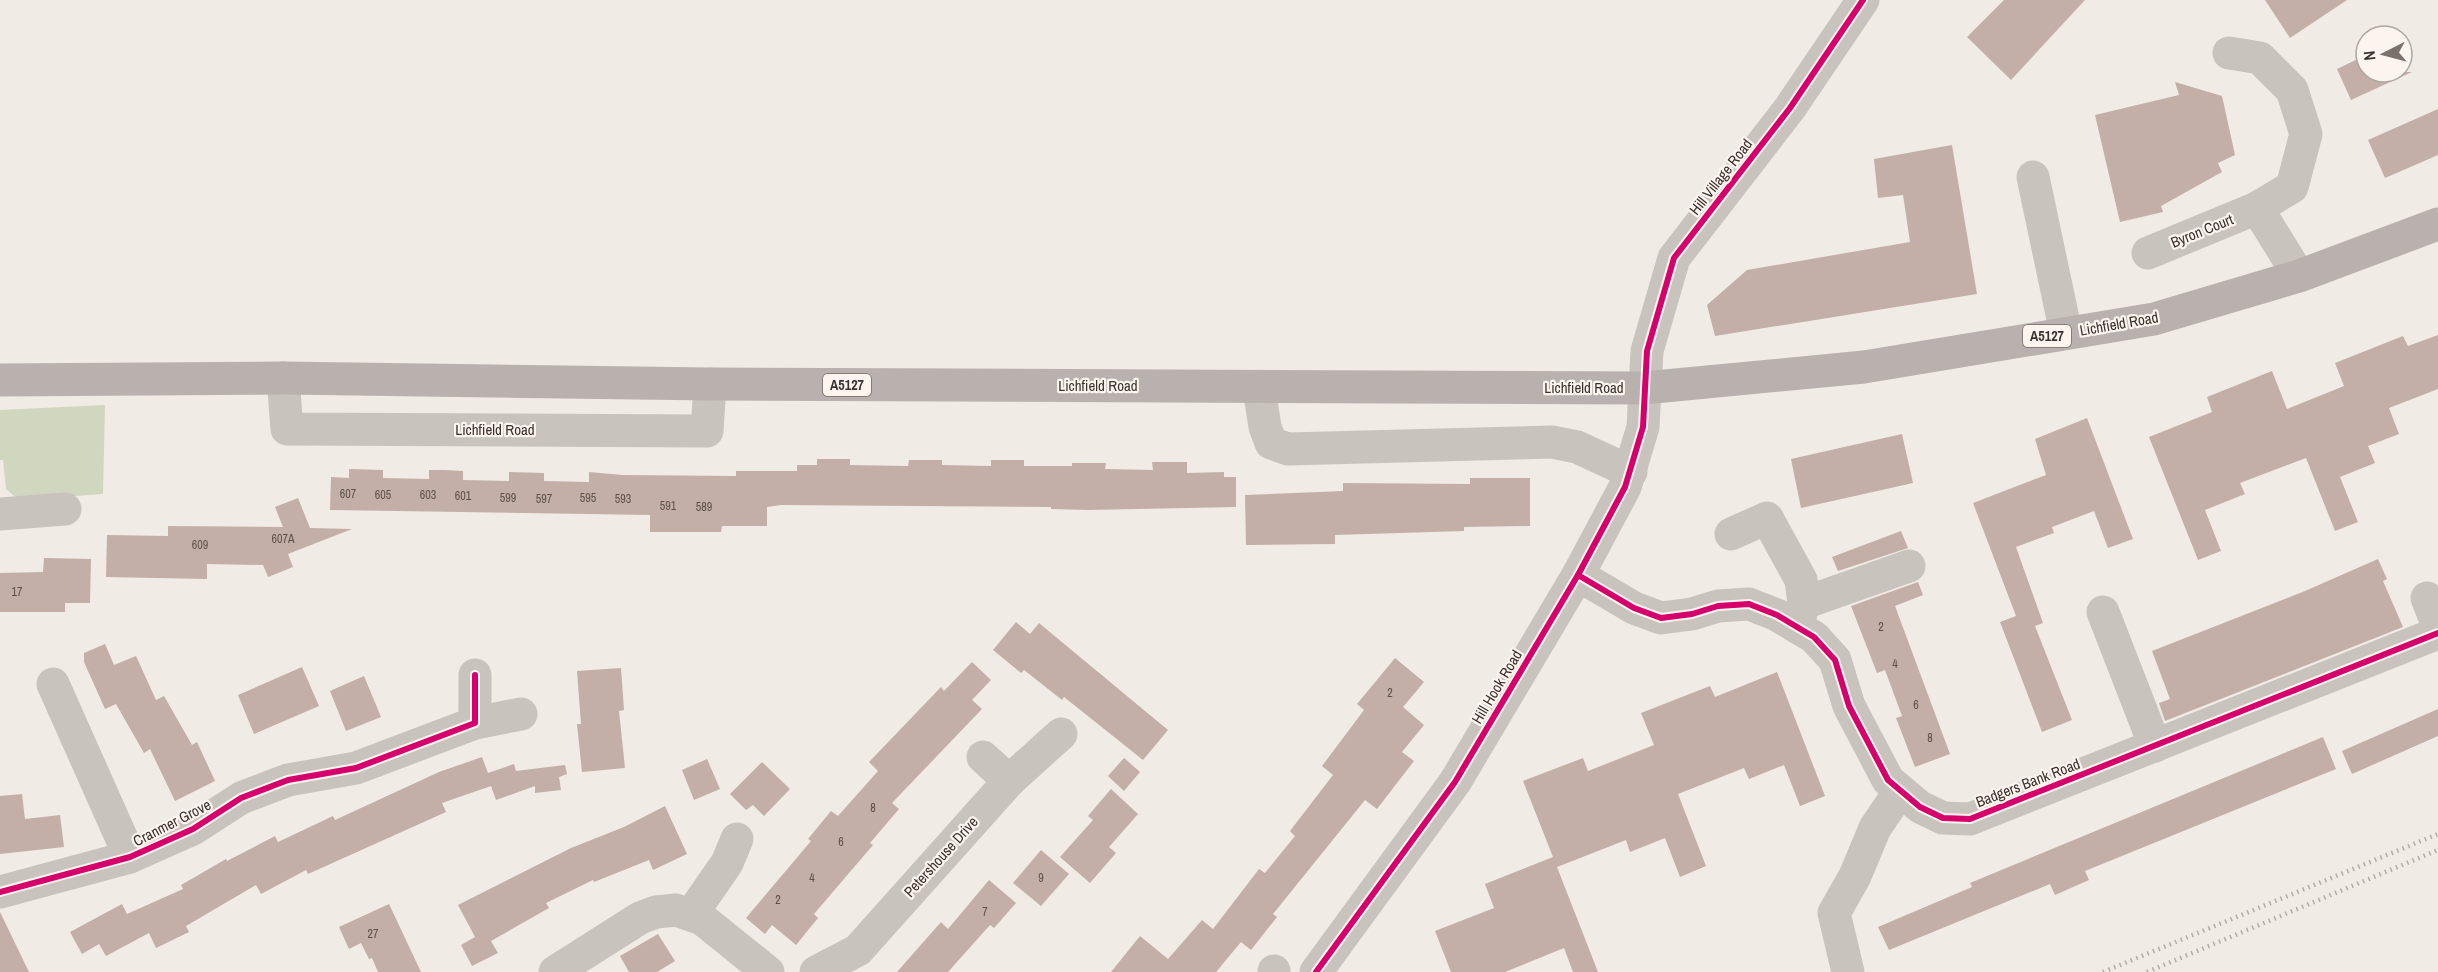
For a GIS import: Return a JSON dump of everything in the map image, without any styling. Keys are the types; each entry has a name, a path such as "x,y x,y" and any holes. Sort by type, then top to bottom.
{"main road":[{"name":"Lichfield Road","path":"0,380 283,378 710,384 1644,388 1864,368 2154,319 2299,276 2438,224"}],"street":[{"name":"Hill Village Road","path":"1644,388 1647,351 1652,327 1674,258 1790,108 1863,0"},
{"name":"Byron Court","path":"2148,253 2257,208 2292,187 2306,134 2292,90 2260,58 2229,52"},
{"path":"2033,177 2067,333"},
{"path":"2257,208 2299,276"},
{"name":"Lichfield Road","path":"283,378 287,429 706,431 710,384"},
{"path":"1259,387 1265,427 1271,443 1288,449 1552,442 1577,447 1631,472"},
{"name":"Hill Hook Road","path":"1316,972 1455,782 1578,575 1625,488 1631,472 1643,427 1644,388"},
{"path":"0,514 65,509"},
{"path":"1731,534 1767,518 1801,580 1801,615 1909,566"},
{"name":"Badgers Bank Road","path":"1578,575 1634,608 1661,618 1692,614 1718,606 1749,604 1777,615 1801,615 1814,637 1835,660 1849,706 1888,780 1920,807 1943,818 1970,819 2438,633"},
{"path":"2103,612 2156,747"},
{"path":"475,675 475,723"},
{"name":"Cranmer Grove","path":"53,684 98,780 130,857"},
{"name":"Cranmer Grove","path":"0,892 130,857 193,829 241,798 288,780 356,768 475,723 521,714"},
{"name":"Petershouse Drive","path":"816,972 858,950 1009,782 1061,734"},
{"path":"983,757 1009,782"},
{"path":"1848,972 1834,913 1856,876 1875,828 1900,790"},
{"path":"691,915 726,863 737,839"},
{"path":"555,972 640,918 656,912 676,910 702,919 768,972"}],"green space":[{"path":"105,405 103,494 19,500 6,489 3,460 0,460 0,410"}],"building":[{"path":"2004,0 2085,0 2011,80 1967,37"},
{"path":"2265,0 2347,0 2290,38"},
{"path":"2354,61 2354,84 2386,84 2351,100 2337,69"},
{"path":"2175,82 2222,96 2235,155 2218,163 2222,172 2161,206 2163,212 2120,222 2095,115 2179,95"},
{"path":"2438,109 2438,155 2385,178 2368,140"},
{"path":"1952,145 1977,294 1715,336 1707,305 1747,270 1910,242 1903,195 1878,198 1874,159"},
{"path":"2438,335 2438,389 2389,408 2399,434 2368,446 2375,463 2340,477 2358,522 2335,531 2306,458 2240,483 2245,494 2205,510 2221,551 2198,560 2149,437 2212,412 2207,397 2272,371 2287,409 2344,386 2335,363 2403,336 2408,346"},
{"path":"2087,418 2133,539 2108,548 2094,511 2052,527 2054,533 2016,547 2043,623 2035,626 2072,720 2042,732 2000,622 2016,616 1973,503 2046,475 2035,439"},
{"path":"1902,434 1913,483 1801,508 1791,459"},
{"path":"817,459 850,459 850,465 908,466 909,460 942,460 942,465 991,466 991,460 1024,460 1024,466 1106,463 1105,469 1153,470 1152,462 1187,462 1187,473 1224,472 1224,477 1236,477 1236,507 1088,510 1051,509 1051,507 781,505 767,507 767,526 722,526 721,532 650,532 650,515 330,510 331,477 349,478 349,469 383,470 383,478 429,479 429,470 445,470 463,471 463,480 509,481 509,472 544,473 544,481 589,482 589,472 623,475 736,476 736,471 797,471 797,465 817,465"},
{"path":"1470,478 1530,478 1530,526 1464,527 1464,531 1335,535 1335,544 1246,545 1245,495 1343,491 1343,483 1470,484"},
{"path":"298,498 310,528 352,529 288,554 293,567 268,577 263,565 207,564 207,579 106,577 107,535 168,536 168,526 283,527 275,507"},
{"path":"1901,531 1908,548 1838,571 1832,557"},
{"path":"44,558 91,559 90,603 65,603 65,612 0,612 0,573 43,572"},
{"path":"2378,559 2387,579 2383,581 2403,627 2165,721 2159,703 2170,699 2152,651 2305,591"},
{"path":"1918,582 1923,595 1895,606 1950,754 1915,767 1896,718 1902,716 1885,670 1877,673 1851,606"},
{"path":"1016,622 1030,634 1039,623 1168,730 1143,760 1064,697 1062,700 1024,670 1021,673 993,650"},
{"path":"105,644 114,665 136,656 156,700 164,696 192,745 197,742 215,781 175,801 150,749 144,753 116,704 105,709 84,662 84,653"},
{"path":"1395,658 1424,682 1403,707 1424,725 1402,752 1414,761 1377,809 1365,800 1273,914 1277,917 1251,950 1241,942 1216,972 1111,972 1140,936 1168,959 1202,920 1213,929 1259,869 1265,873 1295,836 1290,831 1333,775 1322,766 1364,710 1357,704"},
{"path":"972,662 991,680 972,700 982,709 892,803 899,809 870,843 873,845 814,914 818,918 796,945 772,925 765,934 746,918 811,841 808,839 831,811 838,816 878,771 869,762 941,687 944,691"},
{"path":"302,667 319,706 254,734 238,695"},
{"path":"621,668 624,710 619,711 625,768 582,772 577,724 581,724 577,671"},
{"path":"1777,672 1825,796 1800,806 1784,765 1749,779 1744,768 1678,794 1706,866 1680,877 1665,838 1630,852 1626,840 1557,867 1598,972 1573,972 1564,948 1505,972 1451,972 1435,931 1494,908 1485,884 1553,857 1523,781 1583,758 1588,771 1654,745 1641,713 1710,686 1715,697"},
{"path":"364,676 381,717 346,731 330,691"},
{"path":"2438,709 2438,736 2352,774 2342,751"},
{"path":"2323,737 2336,769 2085,871 2089,880 2055,895 2050,884 1889,950 1878,927 1972,887 1970,883"},
{"path":"482,757 488,773 514,764 516,771 565,765 567,774 559,777 561,790 535,793 535,786 496,800 491,786 442,803 446,812 308,874 306,870 261,894 256,885 186,926 189,932 156,948 149,933 106,956 99,944 82,954 70,932 122,904 127,914 183,889 181,885 226,859 227,861 275,836 278,842 333,816 335,820 439,772"},
{"path":"1124,758 1140,772 1124,791 1108,776"},
{"path":"707,759 720,789 694,800 682,770"},
{"path":"762,762 790,789 764,816 753,805 746,810 730,794"},
{"path":"1111,789 1138,814 1109,847 1116,853 1090,883 1060,857 1093,820 1088,816"},
{"path":"22,794 25,819 60,815 64,847 0,854 0,796"},
{"path":"665,806 687,854 653,870 649,860 594,882 593,880 546,903 549,908 491,941 498,953 472,966 461,945 475,937 458,905 571,848 624,827"},
{"path":"1041,850 1069,874 1041,906 1013,883"},
{"path":"989,880 1016,903 994,928 990,925 948,972 897,972 941,922 948,929"},
{"path":"389,904 421,972 378,972 372,958 369,959 361,943 349,949 339,927"},
{"path":"0,912 29,972 0,972"},
{"path":"658,934 675,961 657,972 629,972 620,956"}],"railway":[{"path":"2103,972 2438,834"},
{"path":"2147,972 2438,850"}],"cycle path":[{"path":"1316,972 1455,782 1578,575 1625,487 1643,427 1647,351 1674,258 1790,108 1863,0"},
{"path":"1578,575 1634,608 1661,618 1692,614 1718,606 1749,604 1777,615 1814,637 1835,660 1849,706 1888,780 1920,807 1943,818 1970,819 2438,633"},
{"path":"0,892 130,857 193,829 241,798 288,780 356,768 475,723 475,675"}]}
